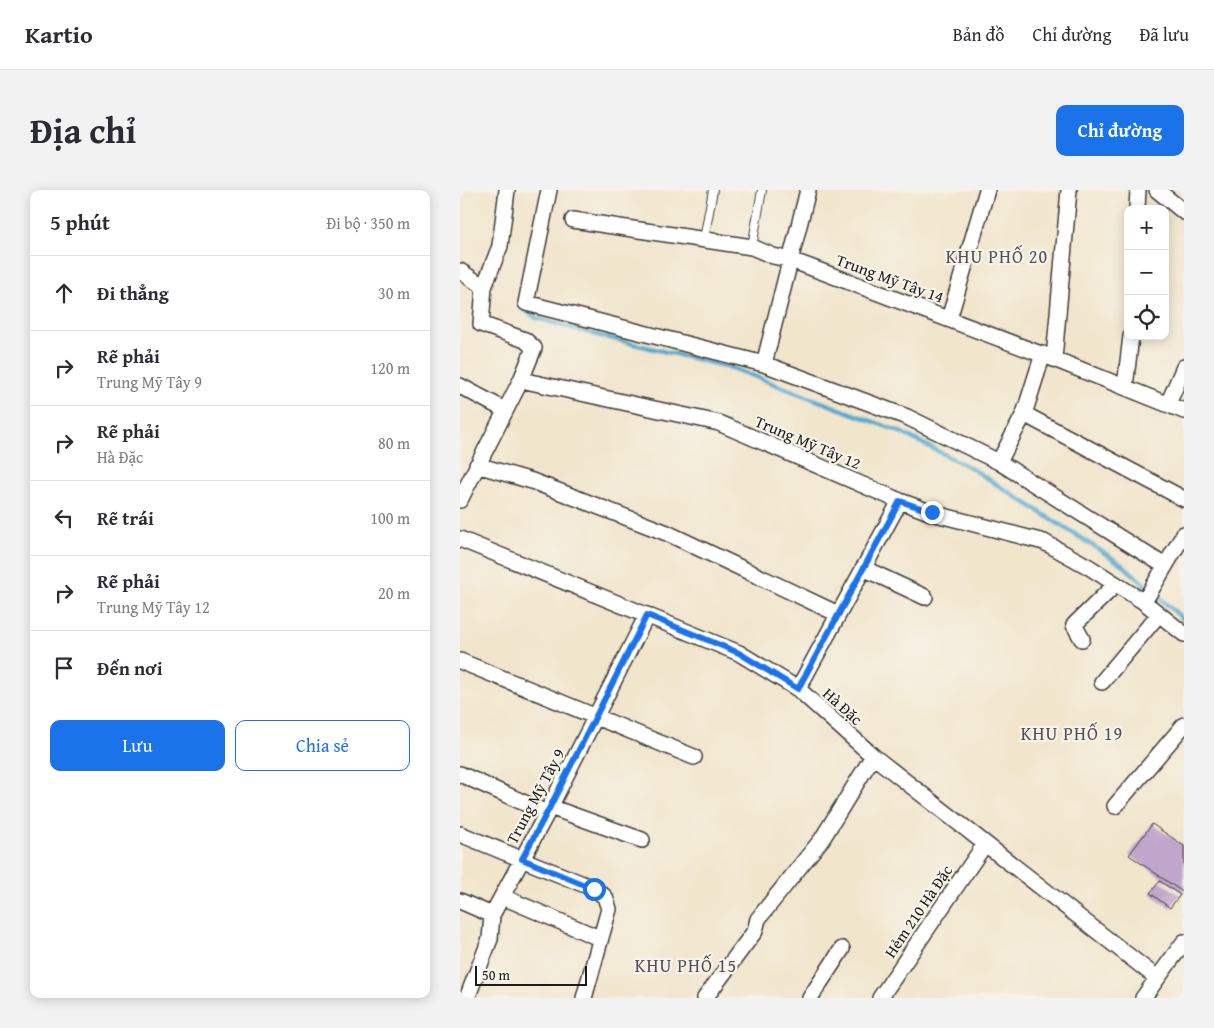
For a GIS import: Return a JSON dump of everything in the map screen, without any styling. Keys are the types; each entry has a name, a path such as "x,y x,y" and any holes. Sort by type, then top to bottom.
{"street":[{"path":"460,500 521,380 534,348 525,340 481,324 484,287 500,246 507,190"},
{"path":"549,190 526,302 764,364 907,417 999,462 1165,566"},
{"path":"764,364 782,286 808,190"},
{"path":"950,319 986,190"},
{"path":"999,462 1024,414 1049,356 1070,190"},
{"path":"1137,205 1138,190"},
{"path":"1157,190 1184,212"},
{"name":"Trung Mỹ Tây 14","path":"573,220 752,247 1049,356 1184,411"},
{"path":"460,271 484,287"},
{"path":"1125,387 1131,340"},
{"path":"1168,404 1184,367"},
{"name":"Trung Mỹ Tây 12","path":"521,380 719,423 900,501 932,512 1044,542 1146,600 1159,614 1184,634"},
{"path":"460,386 505,410"},
{"path":"1024,414 1184,499"},
{"path":"477,466 532,481 667,533 838,614"},
{"path":"798,689 900,501"},
{"path":"1146,600 1184,534"},
{"name":"Hà Đặc","path":"460,539 739,653 798,689 873,756 1157,978"},
{"path":"863,568 925,597"},
{"path":"1082,639 1074,625 1116,584"},
{"path":"1102,682 1159,614"},
{"name":"Trung Mỹ Tây 9","path":"467,998 490,938 492,915 503,898 549,810 647,615"},
{"path":"460,661 694,757"},
{"path":"1115,806 1184,724"},
{"path":"705,998 755,931 758,919 822,839 873,756"},
{"path":"460,774 549,810 642,840"},
{"path":"460,834 594,889 605,898 608,909 599,938 587,995"},
{"name":"Hẻm 210 Hà Đặc","path":"880,998 985,844"},
{"path":"503,898 599,938"},
{"path":"460,901 492,915"},
{"path":"1144,998 1184,942"},
{"path":"810,998 842,949"}],"lane":[{"path":"704,239 713,190"},
{"path":"752,247 762,190"}],"building":[{"path":"1152,824 1184,846 1184,893 1129,855"},
{"path":"1160,881 1180,895 1170,908 1150,893"}],"waterway":[{"path":"522,308 536,318 732,368 898,431 971,468 1123,565 1184,620"}],"district":[{"name":"KHU PHỐ 20","path":"997,256"},
{"name":"KHU PHỐ 19","path":"1072,733"},
{"name":"KHU PHỐ 15","path":"686,965"}],"route":[{"path":"594,889 522,859 647,615 739,653 798,689 900,501 932,512"}]}
